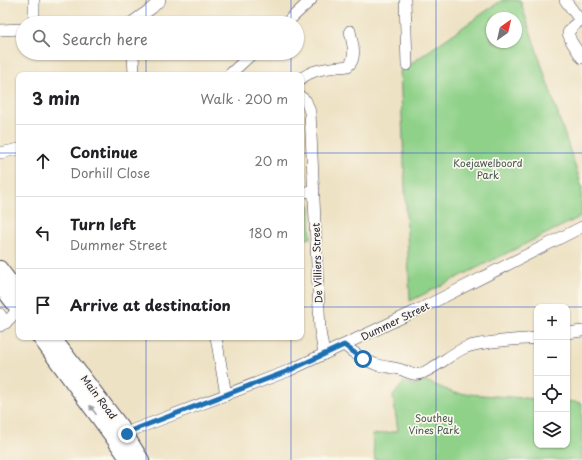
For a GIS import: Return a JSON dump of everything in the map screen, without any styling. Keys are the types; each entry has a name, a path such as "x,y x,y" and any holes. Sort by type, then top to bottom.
{"main road":[{"path":"0,268 16,289"},
{"path":"0,286 16,305"},
{"name":"Main Road","path":"41,340 121,438 142,460"},
{"name":"Main Road","path":"55,340 121,438 128,460"}],"street":[{"path":"34,0 34,16"},
{"path":"141,16 160,0"},
{"path":"294,16 311,0"},
{"path":"405,0 407,65"},
{"path":"565,0 581,20 570,28 568,34 582,58"},
{"path":"0,30 16,29"},
{"path":"304,77 312,72 348,66 354,56 350,31"},
{"path":"133,60 134,72"},
{"path":"232,72 245,60"},
{"name":"De Villiers Street","path":"304,101 310,112 320,331 324,354"},
{"path":"0,153 16,150"},
{"path":"304,192 314,190"},
{"name":"Dummer Street","path":"121,438 133,430 288,371 420,310 582,227"},
{"path":"2,321 16,311"},
{"path":"570,333 582,331"},
{"path":"344,345 356,355 369,362 412,374 418,374 435,366 459,351 473,346 534,338"},
{"path":"217,340 226,395"}],"green space":[{"name":"Koejawelboord Park","path":"502,0 520,0 582,187 582,216 410,301 400,71"},
{"path":"304,200 309,205 311,238 304,239"},
{"name":"Southey Vines Park","path":"426,381 454,393 534,399 534,448 570,448 570,401 582,403 582,460 375,460 372,435 398,431 393,396 404,382 413,385"}],"route":[{"path":"127,434 133,430 288,371 344,345 363,359"}]}
